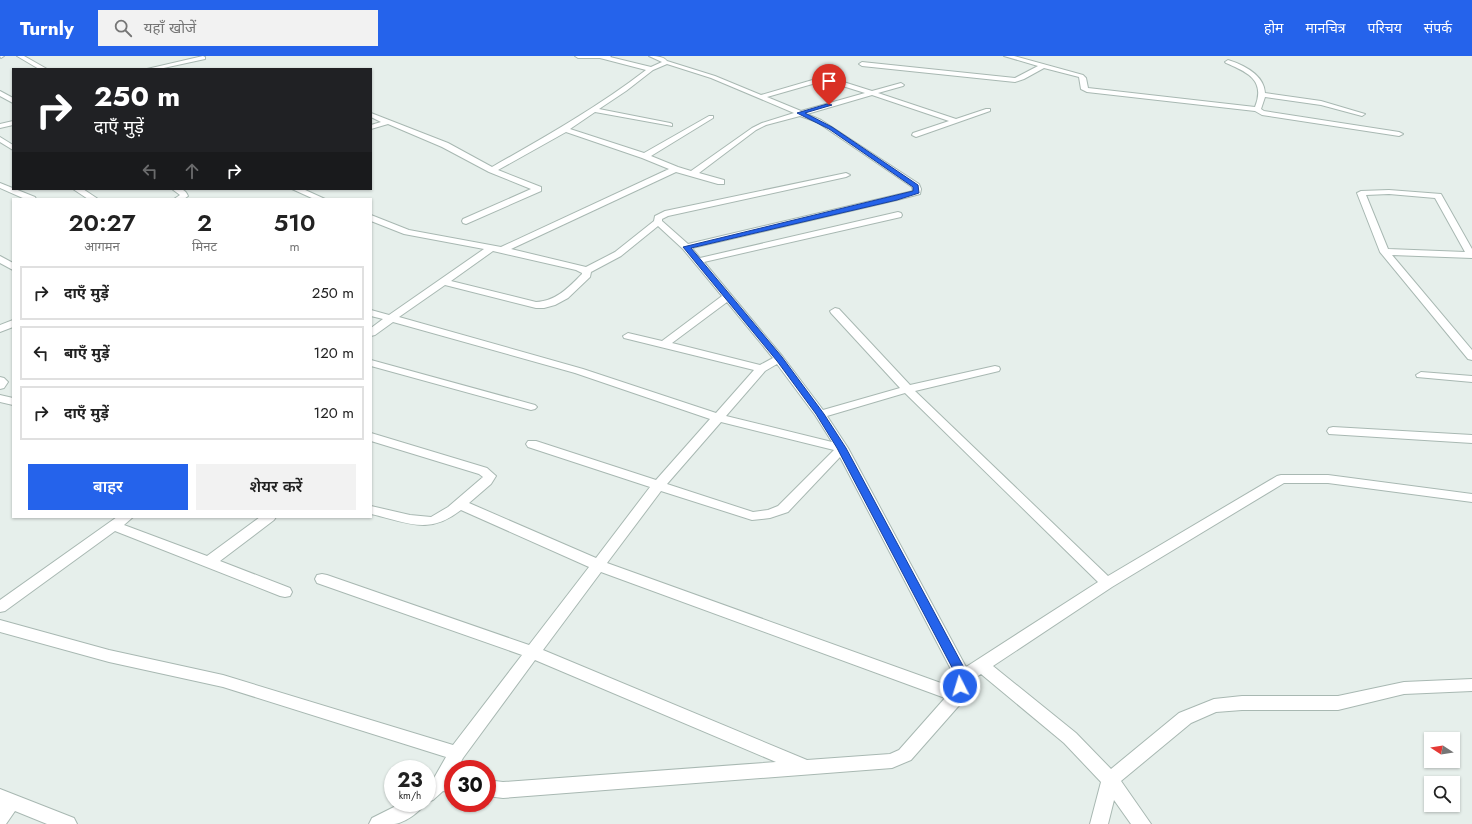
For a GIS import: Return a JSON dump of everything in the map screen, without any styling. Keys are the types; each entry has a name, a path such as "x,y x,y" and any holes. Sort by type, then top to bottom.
{"street":[{"path":"20,56 42,68"},
{"path":"578,56 605,56 651,69"},
{"path":"652,56 665,62 713,77 800,113 830,128 916,186 916,192 897,198 686,247"},
{"path":"1007,56 1084,76 1084,89 1101,89 1257,109 1258,111 1267,115 1399,134"},
{"path":"155,68 204,58"},
{"path":"492,170 565,129 651,69 664,64 665,62"},
{"path":"1228,62 1244,69 1257,78 1261,85 1262,95 1257,109"},
{"path":"862,64 1015,80 1021,79 1042,66"},
{"path":"760,97 822,80 834,81 956,121"},
{"path":"694,173 754,129 764,124 901,85"},
{"path":"0,93 12,100"},
{"path":"1262,95 1321,104 1362,114"},
{"path":"593,110 670,125"},
{"path":"916,135 988,110"},
{"path":"372,115 445,145 492,170 538,189 466,221"},
{"path":"645,156 711,117"},
{"path":"372,127 388,122"},
{"path":"0,126 12,123"},
{"path":"565,129 645,156 675,169 694,173 721,182"},
{"path":"0,139 12,147"},
{"path":"372,332 443,282 497,249 675,169"},
{"path":"586,271 618,254 658,222 658,218 665,214 846,174"},
{"path":"0,185 30,198"},
{"path":"79,190 92,198"},
{"path":"178,190 183,192 184,196 180,198"},
{"path":"298,190 318,198"},
{"path":"1472,255 1438,196 1389,192 1361,193 1385,252 1472,357"},
{"path":"698,261 898,215"},
{"path":"372,218 407,232 497,249 580,268 586,271"},
{"path":"658,222 686,247 698,261 779,359 820,414 842,448 963,677"},
{"path":"1385,252 1472,255"},
{"path":"0,259 12,266"},
{"path":"443,282 536,305 543,305 559,301 587,275 586,271"},
{"path":"664,344 727,297"},
{"path":"835,311 907,389 1107,583"},
{"path":"372,313 579,371 718,418 842,448"},
{"path":"0,329 12,324"},
{"path":"628,336 647,342 664,344 761,369"},
{"path":"455,760 457,753 658,486 761,369 779,359"},
{"path":"372,363 531,407"},
{"path":"820,414 907,389 995,369"},
{"path":"1421,375 1472,379"},
{"path":"0,380 2,382 0,386"},
{"path":"0,398 12,402"},
{"path":"1333,431 1472,439"},
{"path":"372,437 483,471 490,476 487,481 446,516 433,521 422,521 372,510"},
{"path":"532,444 752,516 770,514 783,509 842,448"},
{"path":"496,789 503,790 892,761 905,755 957,696 963,677 1107,583 1281,479 1328,479 1472,498"},
{"path":"459,504 598,565 957,696"},
{"path":"0,608 125,518"},
{"path":"209,562 268,518"},
{"path":"115,526 285,592"},
{"path":"322,579 532,652 805,767"},
{"path":"0,626 108,656 223,681 457,753"},
{"path":"981,665 1070,738 1110,780 1142,824"},
{"path":"1099,824 1110,780 1185,718 1214,706 1242,703 1338,703 1404,688 1472,685"},
{"path":"0,818 5,799 68,824"},
{"path":"378,824 402,812"}],"route":[{"path":"829,105 800,113 819,121 916,186 918,189 916,192 897,198 686,247 779,359 820,414 842,448 963,677 960,686"}]}
